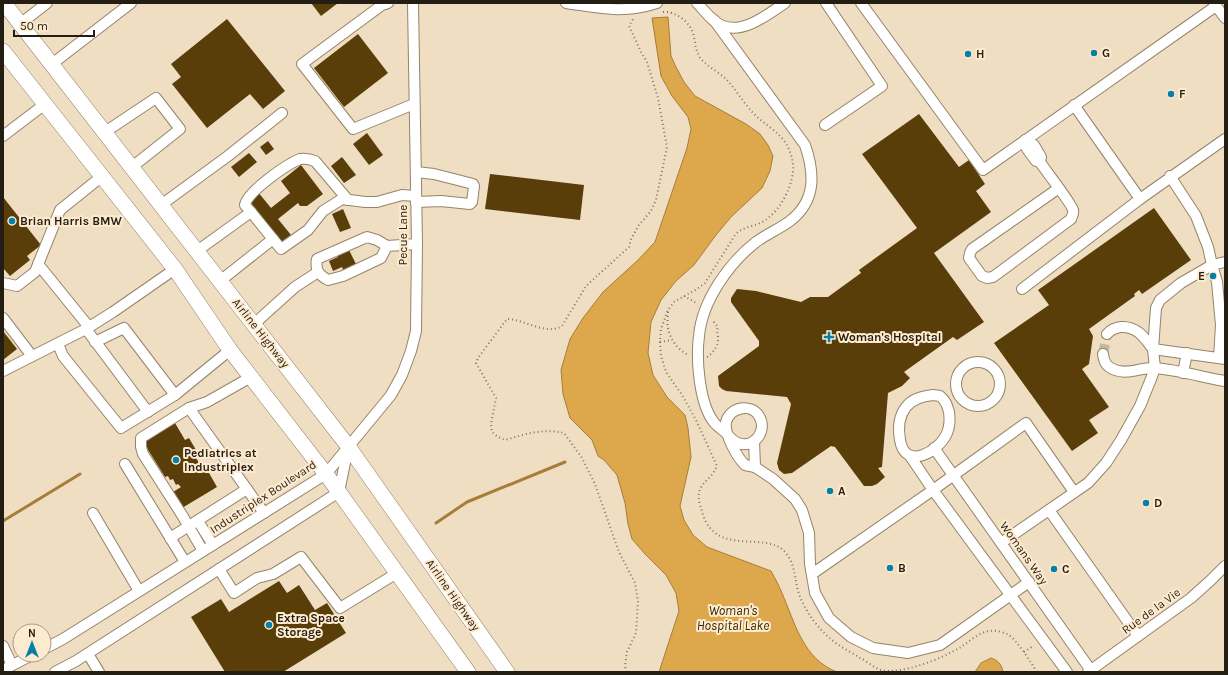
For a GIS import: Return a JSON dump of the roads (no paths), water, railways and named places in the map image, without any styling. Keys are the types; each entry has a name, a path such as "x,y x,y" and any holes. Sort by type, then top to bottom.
{"highway":[{"name":"Airline Highway","path":"4,3 348,446 507,672"},
{"path":"3,51 174,269 230,350 326,474 468,672"}],"street":[{"path":"20,24 47,3"},
{"path":"52,64 130,3"},
{"path":"388,3 382,5 302,64 353,129 414,104"},
{"name":"Pecue Lane","path":"348,446 391,395 402,375 411,351 416,331 417,244 412,3"},
{"path":"566,3 621,10 657,3"},
{"path":"697,3 722,26 735,27 753,23 785,3"},
{"path":"825,125 882,86 826,3"},
{"path":"861,3 983,170 1026,142 1074,105 1215,4 1225,18"},
{"path":"714,20 800,138 804,145 812,170 812,185 808,198 800,213 789,222 756,242 740,257 724,277 710,299 702,316 699,335 699,377 705,404 713,421 728,435 732,440 743,444 754,442 758,438 762,427 759,416 750,409 744,408 732,412 726,423 728,435 740,460 745,465 755,467 778,482 795,499 802,510 809,533 815,593 829,618 851,637 873,648 908,653 940,645 1029,582"},
{"path":"105,132 156,98 180,129 132,167"},
{"path":"3,136 45,104"},
{"path":"1074,105 1140,199"},
{"path":"161,205 228,156 282,112"},
{"path":"1022,289 1170,176 1225,139"},
{"path":"1026,142 1034,146 1041,156 1040,162 1059,188 1073,208 1073,214 1071,219 992,277 987,278 982,276 970,258 972,249 1059,188"},
{"path":"348,200 315,161 302,159 290,164 274,174 248,197 245,205 281,249 308,230 323,211 342,200 377,202 402,195 416,199 467,204 472,202 474,186 472,184 434,174 416,172"},
{"path":"1106,334 1116,328 1131,328 1139,332 1154,349 1222,359 1221,325 1217,282 1208,247 1196,216 1170,176"},
{"path":"3,283 17,286 34,272 60,210 101,177"},
{"path":"197,251 250,212"},
{"path":"387,246 381,258 343,276 328,280 320,276 315,266 317,259 368,237 387,246 417,244"},
{"path":"220,281 273,239"},
{"path":"1001,543 1088,483 1106,463 1140,406 1155,368 1154,349 1156,308 1160,300 1181,283 1212,265 1225,262"},
{"path":"38,264 88,328 95,342 148,412"},
{"path":"3,371 88,328 174,269"},
{"path":"254,324 295,287 318,272"},
{"path":"3,318 32,356"},
{"path":"95,342 124,328 175,396"},
{"path":"58,344 63,356 121,428 175,396 230,350"},
{"path":"1184,373 1187,353"},
{"path":"1103,354 1104,361 1107,366 1123,372 1132,372 1141,368 1155,368 1225,381"},
{"path":"980,362 993,367 998,373 1001,386 995,399 989,404 974,406 967,404 957,393 957,378 960,371 966,366 972,363 980,362"},
{"path":"203,551 143,454 141,438 189,408 207,402 251,377"},
{"path":"910,456 926,455 942,441 949,426 947,405 940,396 925,396 908,404 903,411 900,420 899,438 901,448 910,456 1010,596 1067,672"},
{"path":"189,408 264,513"},
{"path":"812,574 1026,423 1074,492"},
{"path":"754,442 755,467"},
{"path":"55,672 88,654 339,492 348,446"},
{"name":"Industriplex Boulevard","path":"52,645 326,474 348,446"},
{"name":"Womans Way","path":"934,448 1091,671"},
{"path":"125,464 185,562"},
{"path":"170,538 247,489"},
{"path":"1049,510 1138,636"},
{"path":"93,513 138,592"},
{"path":"198,521 213,545"},
{"path":"218,569 234,593 257,578 273,574 301,557 340,608 396,573"},
{"name":"Rue de la Vie","path":"1091,671 1191,598 1225,566"},
{"path":"3,646 12,665"},
{"path":"88,654 99,672"},
{"path":"3,670 16,663"}],"water":[{"name":"Woman's Hospital Lake","path":"668,17 671,56 684,82 695,96 746,124 760,134 768,145 773,156 770,171 762,188 731,217 694,265 676,281 661,300 651,322 648,353 653,375 667,397 685,415 688,428 691,457 680,506 684,520 693,535 707,547 771,571 781,590 796,628 808,649 825,666 837,672 659,672 679,611 676,593 666,575 632,539 625,503 617,475 604,460 598,456 592,440 570,418 563,394 561,370 570,339 583,318 603,292 655,242 687,148 691,129 688,117 672,96 661,76 652,18"},
{"path":"991,658 999,663 1003,672 975,672 981,663"}],"waterway":[{"path":"436,523 467,502 565,462"},
{"path":"3,521 80,474"}],"tunnel":[{"path":"1103,354 1107,334"}],"place":[{"name":"G","path":"1094,53"},
{"name":"H","path":"968,54"},
{"name":"F","path":"1171,94"},
{"name":"Brian Harris BMW","path":"12,221"},
{"name":"E","path":"1213,276"},
{"name":"Woman's Hospital","path":"829,337"},
{"name":"Pediatrics at Industriplex","path":"176,460"},
{"name":"A","path":"830,491"},
{"name":"D","path":"1146,503"},
{"name":"B","path":"890,568"},
{"name":"C","path":"1054,569"},
{"name":"Extra Space Storage","path":"269,625"}]}
